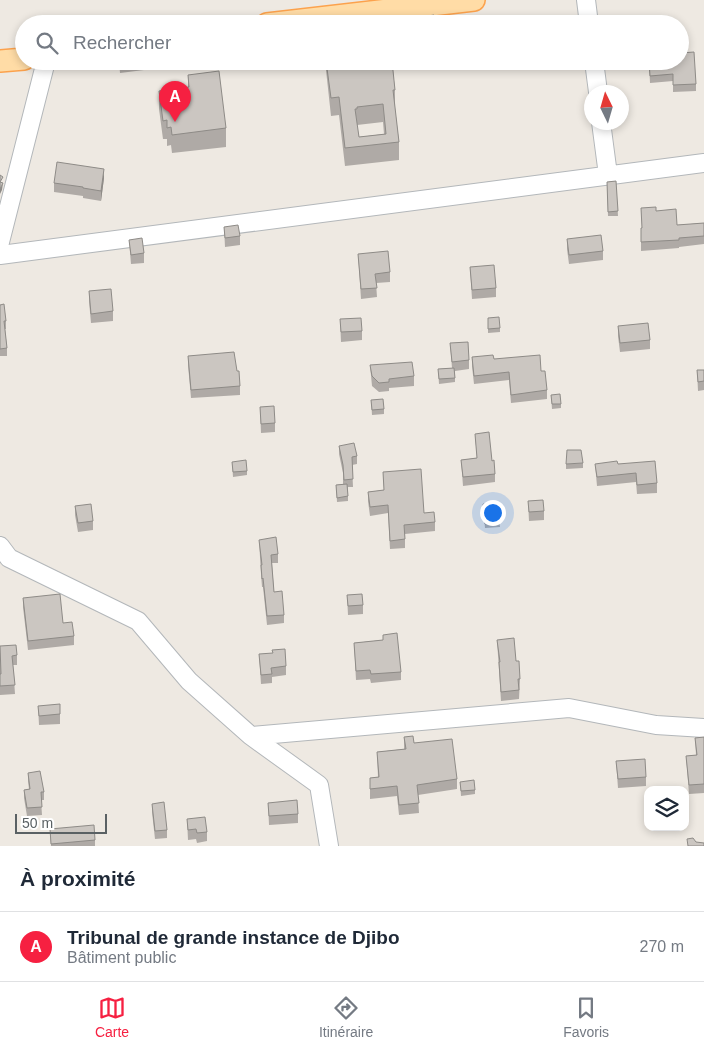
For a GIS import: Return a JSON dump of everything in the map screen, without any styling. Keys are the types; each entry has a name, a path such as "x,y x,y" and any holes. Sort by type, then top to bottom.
{"main road":[{"path":"345,15 474,0"},
{"path":"0,61 15,60"}],"street":[{"path":"586,0 588,15"},
{"path":"0,242 44,70"},
{"path":"595,70 597,85"},
{"path":"602,130 608,176"},
{"path":"0,255 704,163"},
{"path":"3,557 138,621 189,681 251,736 319,785 329,846"},
{"path":"251,736 568,708 656,725 704,728"}],"building":[{"path":"689,52 694,52 696,84 673,85 673,74 650,76 650,70 689,70"},
{"path":"327,70 393,70 395,90 393,90 399,142 345,148 339,97 331,98","holes":["383,104 386,134 359,137 355,109 357,107"]},
{"path":"219,71 226,128 172,135 171,127 167,128 167,120 163,121 159,91 189,87 188,75"},
{"path":"57,162 104,169 101,191 54,183"},
{"path":"616,181 618,211 608,212 607,182"},
{"path":"656,207 656,211 676,209 677,225 704,223 704,236 679,238 679,240 641,242 641,208"},
{"path":"238,225 240,236 225,238 224,227"},
{"path":"601,235 603,251 569,255 567,239"},
{"path":"142,238 144,253 131,255 129,240"},
{"path":"388,251 390,272 375,274 377,288 361,289 358,254"},
{"path":"494,265 496,288 472,290 470,267"},
{"path":"111,289 113,311 91,314 89,291"},
{"path":"4,304 7,348 0,349 0,305"},
{"path":"499,317 500,328 488,329 488,318"},
{"path":"361,318 362,331 341,332 340,319"},
{"path":"648,323 650,340 620,343 618,326"},
{"path":"468,342 469,360 452,362 450,343"},
{"path":"234,352 237,371 239,371 240,386 191,390 188,356"},
{"path":"493,355 494,359 540,355 541,371 545,371 547,390 511,395 509,372 474,376 472,357"},
{"path":"412,362 414,376 389,379 389,382 379,383 372,376 370,365"},
{"path":"454,368 455,378 439,379 438,369"},
{"path":"697,370 704,370 704,381 698,382"},
{"path":"560,394 561,404 552,404 551,395"},
{"path":"383,399 384,409 372,410 371,400"},
{"path":"274,406 275,423 261,424 260,407"},
{"path":"489,432 495,474 463,477 461,460 477,458 475,434"},
{"path":"354,443 357,456 352,457 353,479 344,480 339,446"},
{"path":"567,450 581,450 583,463 566,464"},
{"path":"246,460 247,471 233,472 232,462"},
{"path":"617,461 618,464 655,461 657,483 637,485 636,473 597,477 595,464"},
{"path":"421,469 424,513 434,512 435,522 404,525 405,539 390,541 388,505 370,507 368,492 384,490 383,472"},
{"path":"347,484 348,496 337,498 336,485"},
{"path":"543,500 544,511 529,512 528,501"},
{"path":"500,503 500,522 485,524 483,504"},
{"path":"91,504 93,521 78,523 75,506"},
{"path":"276,537 278,554 271,555 274,592 282,591 284,615 267,616 259,540"},
{"path":"60,594 63,623 72,622 74,636 28,641 23,598"},
{"path":"362,594 363,605 348,606 347,595"},
{"path":"397,633 401,672 371,674 370,670 356,671 354,643 383,640 383,635"},
{"path":"514,638 516,661 519,661 519,690 501,692 497,640"},
{"path":"16,645 17,655 12,656 15,685 0,686 0,646"},
{"path":"285,649 286,666 271,668 272,674 261,675 259,654 273,653 272,650"},
{"path":"60,704 60,714 39,716 38,706"},
{"path":"413,736 414,743 452,739 457,779 417,785 419,803 399,805 397,786 370,789 370,778 379,777 377,752 406,749 404,737"},
{"path":"704,737 704,784 689,785 686,756 697,755 695,738"},
{"path":"645,759 646,777 618,779 616,761"},
{"path":"40,771 44,792 41,792 42,807 27,808 24,790 30,789 28,773"},
{"path":"474,780 475,790 461,791 460,782"},
{"path":"297,800 298,814 269,816 268,803"},
{"path":"164,802 167,830 155,831 152,804"},
{"path":"205,817 207,832 197,833 196,829 188,830 187,819"},
{"path":"94,825 95,840 51,844 50,829"},
{"path":"693,838 696,842 704,843 704,846 688,846 687,839"}],"place":[{"name":"Tribunal de grande instance de Djibo","path":"175,122"}]}
